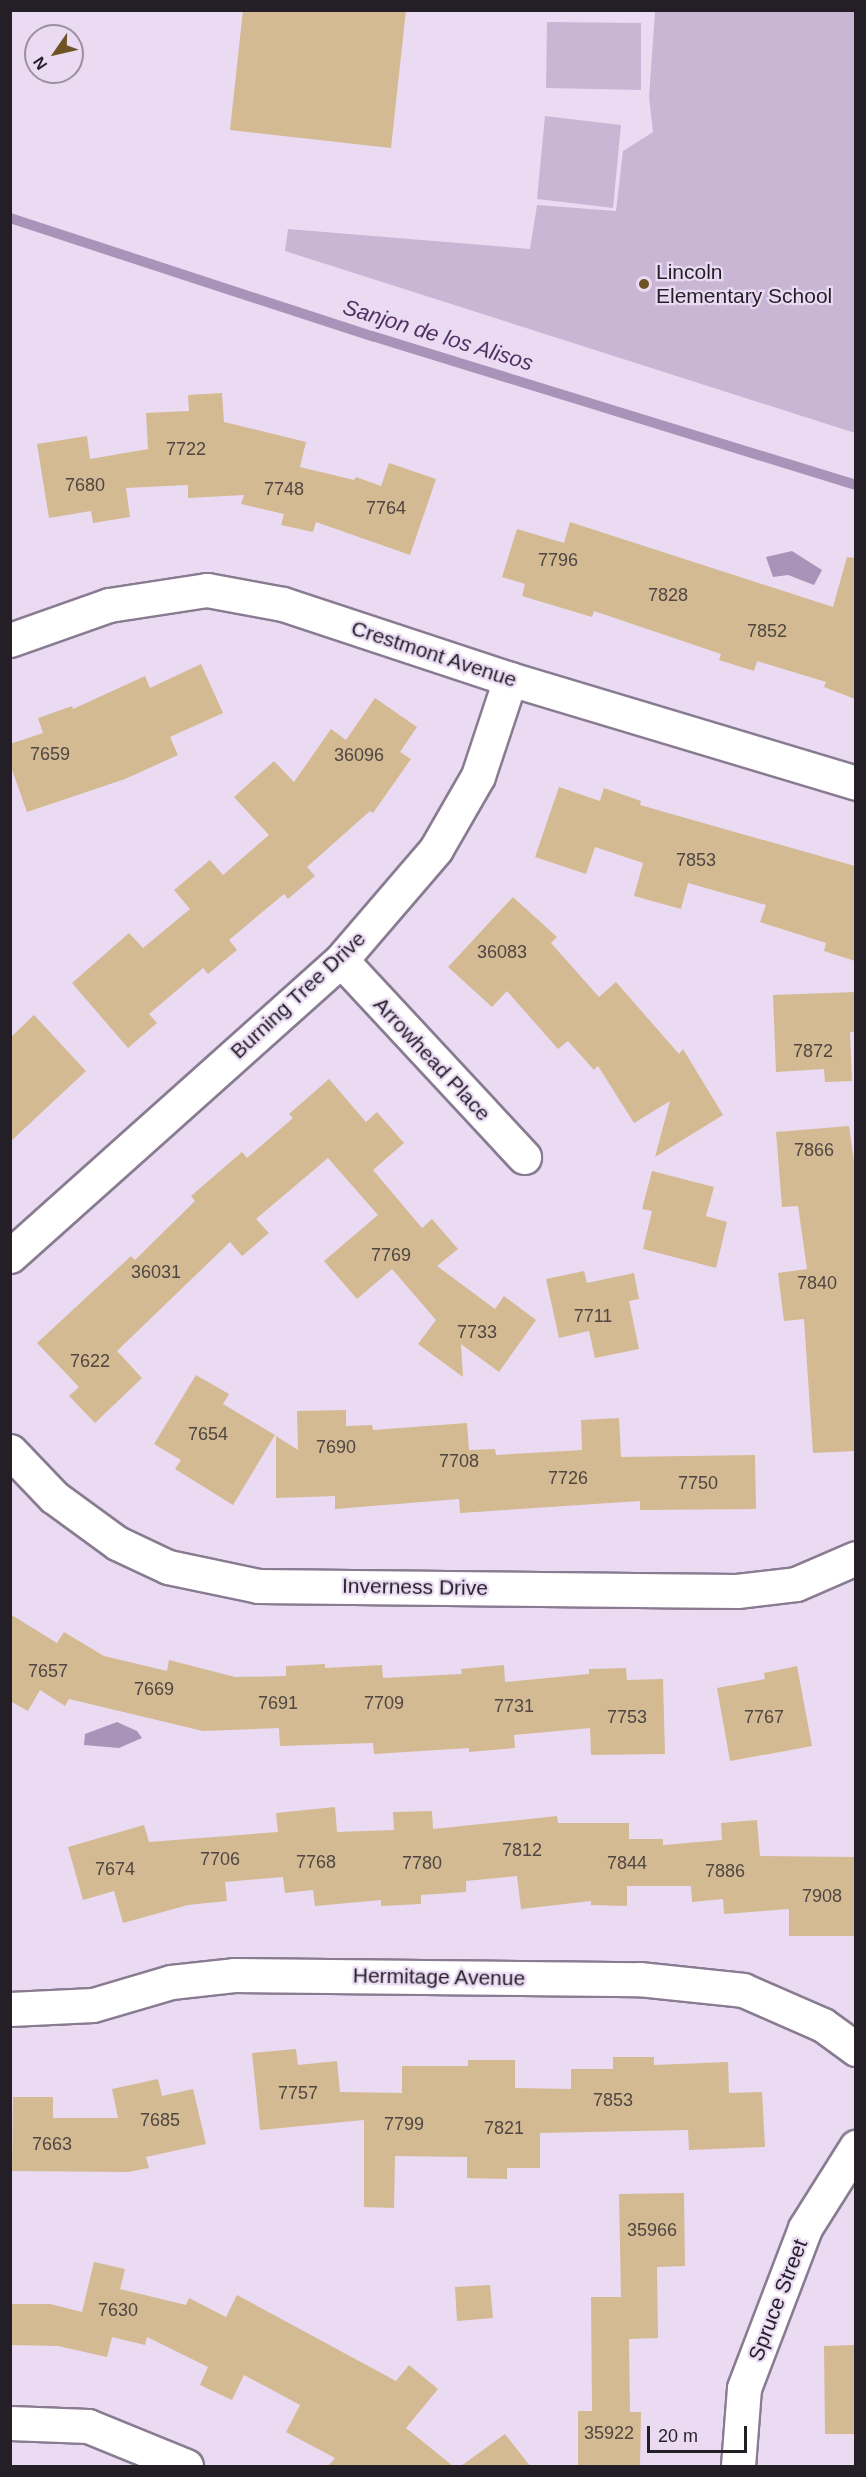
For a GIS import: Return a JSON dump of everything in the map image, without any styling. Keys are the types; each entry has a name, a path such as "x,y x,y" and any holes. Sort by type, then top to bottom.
{"street":[{"name":"Crestmont Avenue","path":"10,640 109,605 207,590 283,604 510,679 855,783"},
{"name":"Burning Tree Drive","path":"10,1256 341,960 436,849 478,776 510,679"},
{"name":"Arrowhead Place","path":"341,960 524,1157"},
{"name":"Inverness Drive","path":"10,1451 54,1497 117,1544 168,1567 258,1586 737,1591 796,1584 855,1558"},
{"name":"Hermitage Avenue","path":"10,2009 93,2005 171,1982 234,1975 639,1979 743,1989 823,2025 855,2049"},
{"name":"Spruce Street","path":"738,2466 744,2388 805,2228 855,2147"},
{"path":"10,2423 88,2426 186,2466"}],"shaded area":[{"path":"655,11 855,11 855,433 285,251 288,229 530,249 537,205 616,211 623,151 653,132 649,97"},
{"path":"547,22 641,23 641,90 546,88"},
{"path":"545,116 621,125 613,208 537,199"},
{"path":"792,551 822,570 814,585 788,575 773,577 766,557"},
{"path":"117,1722 137,1731 142,1738 119,1748 84,1745 85,1734"}],"building":[{"path":"243,10 406,10 391,148 230,130"},
{"path":"222,393 224,422 306,442 300,467 354,480 356,477 381,486 389,463 436,479 410,555 316,522 313,532 281,525 284,514 241,504 244,495 188,498 188,485 126,488 130,517 93,523 91,511 49,518 37,444 87,436 90,459 148,449 146,413 189,411 188,395"},
{"path":"570,522 833,607 847,557 855,558 855,699 824,687 826,682 757,661 754,671 719,660 721,654 594,611 592,617 522,596 525,584 502,577 517,529 564,543"},
{"path":"201,664 223,713 170,737 178,755 125,779 27,812 10,764 10,744 43,733 38,718 72,706 73,709 145,676 150,688"},
{"path":"375,698 417,727 400,752 411,759 373,813 370,811 307,867 315,876 288,899 284,894 229,940 237,950 208,974 203,968 149,1014 157,1023 128,1048 72,983 129,933 143,948 190,909 174,890 210,860 223,875 269,835 234,797 274,761 294,782 331,729 346,740"},
{"path":"559,787 600,801 604,788 641,801 640,805 855,866 855,961 824,951 826,943 760,922 766,905 688,883 681,909 634,896 643,863 595,847 586,874 535,857"},
{"path":"513,897 557,937 551,943 599,997 616,982 679,1054 683,1049 723,1115 655,1157 670,1101 634,1123 598,1066 594,1070 568,1041 558,1049 507,991 492,1007 448,967"},
{"path":"855,992 855,1032 850,1032 852,1081 825,1082 824,1069 776,1072 773,995"},
{"path":"34,1015 86,1071 10,1142 10,1038"},
{"path":"329,1079 366,1122 377,1112 404,1143 373,1170 422,1228 432,1219 458,1249 437,1266 495,1309 504,1296 536,1320 499,1372 461,1344 463,1377 418,1344 436,1320 392,1269 357,1299 324,1261 378,1215 328,1158 256,1219 269,1233 242,1256 230,1242 117,1351 142,1378 95,1423 69,1396 79,1387 37,1343 131,1256 135,1260 195,1201 191,1196 242,1152 247,1158 293,1118 289,1114"},
{"path":"849,1126 855,1168 855,1451 813,1453 804,1319 784,1321 778,1273 807,1269 798,1206 782,1207 776,1132"},
{"path":"652,1171 714,1187 706,1216 727,1222 716,1268 643,1249 652,1211 642,1209"},
{"path":"584,1271 587,1283 634,1273 639,1299 629,1301 639,1349 595,1358 589,1331 559,1338 546,1279"},
{"path":"196,1375 229,1394 223,1404 275,1435 233,1505 175,1469 181,1460 154,1444"},
{"path":"346,1410 346,1426 372,1425 373,1430 467,1423 469,1450 495,1449 496,1455 582,1450 581,1420 619,1418 621,1457 755,1455 756,1509 640,1510 640,1501 460,1513 459,1499 335,1509 335,1496 276,1498 276,1436 298,1450 297,1411"},
{"path":"10,1614 57,1643 64,1632 104,1656 167,1671 169,1660 235,1677 286,1676 286,1666 325,1664 325,1668 382,1665 383,1678 462,1674 461,1669 504,1665 505,1682 589,1674 589,1669 626,1668 627,1680 663,1679 665,1754 591,1755 590,1728 514,1735 515,1748 469,1752 469,1748 374,1754 373,1743 280,1746 279,1728 203,1731 69,1699 65,1706 40,1690 28,1711 10,1701"},
{"path":"797,1666 812,1746 730,1761 717,1688 765,1679 764,1673"},
{"path":"335,1807 337,1832 394,1830 393,1812 432,1811 433,1829 557,1816 558,1823 629,1823 629,1839 663,1839 663,1845 722,1840 721,1823 757,1820 760,1856 855,1857 855,1936 789,1936 789,1909 724,1914 723,1899 692,1902 691,1886 627,1886 627,1906 591,1905 591,1901 521,1909 517,1876 466,1881 466,1892 421,1895 421,1904 381,1906 381,1900 315,1906 313,1890 285,1893 283,1877 225,1882 227,1901 188,1905 123,1923 114,1891 83,1900 68,1847 144,1825 149,1842 278,1832 276,1813"},
{"path":"296,2049 298,2065 337,2061 340,2092 402,2093 402,2066 468,2066 468,2060 515,2060 515,2088 571,2089 571,2069 613,2069 613,2057 654,2057 654,2065 728,2062 729,2093 762,2092 765,2147 689,2150 688,2130 540,2133 540,2168 507,2168 507,2179 467,2178 467,2157 395,2156 394,2208 364,2207 364,2120 260,2130 252,2053"},
{"path":"158,2079 162,2096 193,2089 206,2144 146,2157 149,2168 128,2172 12,2171 13,2097 53,2097 53,2118 118,2118 112,2089"},
{"path":"684,2193 685,2266 657,2267 658,2338 629,2339 630,2412 641,2412 640,2466 578,2466 578,2411 592,2411 591,2297 621,2297 619,2194"},
{"path":"94,2262 125,2269 120,2289 186,2305 189,2298 226,2317 237,2295 396,2381 409,2365 438,2389 406,2428 453,2466 328,2466 335,2458 286,2432 300,2405 244,2375 232,2400 200,2385 208,2367 147,2337 145,2345 112,2337 107,2357 58,2346 10,2345 10,2304 50,2304 82,2312"},
{"path":"490,2285 493,2318 457,2321 455,2287"},
{"path":"855,2345 855,2434 825,2434 824,2346"},
{"path":"505,2434 530,2466 461,2466"}],"waterway":[{"name":"Sanjon de los Alisos","path":"10,218 372,336 856,485"}],"place":[{"name":"Lincoln Elementary School","path":"644,284"}]}
